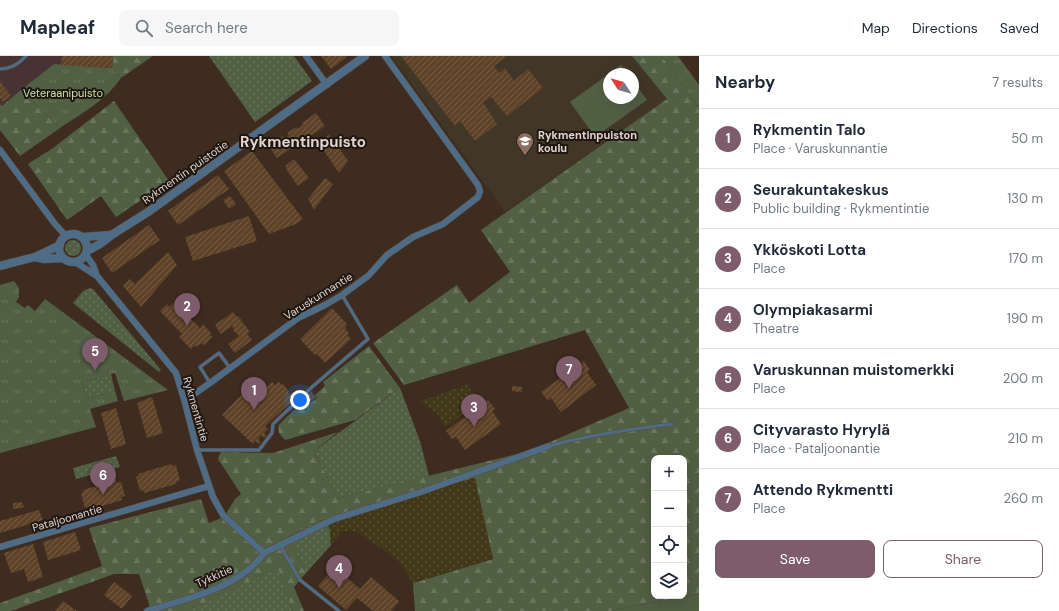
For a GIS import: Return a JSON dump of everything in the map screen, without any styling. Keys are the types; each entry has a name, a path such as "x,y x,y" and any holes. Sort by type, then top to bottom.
{"street":[{"path":"306,56 327,85"},
{"name":"Rykmentin puistotie","path":"87,253 113,234 148,212 327,85 365,56"},
{"name":"Varuskunnantie","path":"184,399 190,398 298,318 325,306 342,295 368,276 387,255 413,236 443,224 474,200 480,193 478,185 385,56"},
{"path":"0,150 55,224 66,236"},
{"path":"35,257 44,259 63,258 71,262 81,260 87,253 86,241 83,237 75,234 63,238 60,245 60,252 63,258"},
{"name":"Rykmentin puistotie","path":"83,237 113,234"},
{"path":"0,266 35,257 60,245"},
{"name":"Rykmentintie","path":"87,253 97,276 176,373 197,450 213,498 224,515 264,553"},
{"name":"Rykmentintie","path":"75,262 97,276"},
{"name":"Tykkitie","path":"147,611 222,586 249,570 264,553 334,519 421,492 549,446"},
{"name":"Pataljoonantie","path":"0,548 209,486"}],"lane":[{"path":"0,69 9,69 26,56"},
{"path":"197,450 259,450 272,433 273,424 312,387 368,338 342,295"},
{"path":"210,383 200,367 219,353 230,368"},
{"path":"549,446 582,437 614,431 672,424"},
{"path":"280,545 300,580 338,611"}],"shaded area":[{"path":"0,56 113,56 112,68 54,64 2,106 0,104"},
{"name":"Rykmentinpuiston koulu","path":"391,56 632,56 667,99 505,212"}],"green space":[{"path":"113,56 153,56 121,78 112,68"},
{"path":"209,56 294,56 312,81 255,122"},
{"path":"632,56 662,56 699,109 699,594 687,596 687,455 651,455 651,599 672,599 612,611 415,611 413,583 493,559 474,478 339,518 317,521 288,537 306,573 294,587 304,611 293,611 278,569 190,609 191,611 149,611 149,604 139,574 114,574 11,611 0,611 0,603 102,566 89,528 201,499 209,523 224,517 235,499 241,494 218,459 221,452 273,453 338,432 314,451 338,498 529,451 629,408 585,330 404,385 373,343 457,285 469,303 510,272 481,230 667,99"},
{"path":"662,56 678,56 699,85 699,109"},
{"name":"Veteraanipuisto","path":"54,64 112,68 121,78 101,100 60,128 21,90"},
{"path":"603,78 603,104 639,104 639,89 647,100 595,137 570,102"},
{"path":"21,90 60,128 20,156 0,130 0,104 2,106"},
{"path":"114,101 169,181 116,217 101,196 67,220 28,164 53,148"},
{"path":"73,240 79,242 81,248 79,254 73,256 67,254 65,248 67,242"},
{"path":"14,281 19,288 19,297 16,302 25,308 28,305 35,311 45,299 168,390 124,401 115,373 82,383 87,399 115,391 118,401 90,409 96,427 0,453 0,285"},
{"path":"90,288 93,289 161,370 159,372 73,303 83,291"},
{"path":"369,346 400,388 355,420 285,440 279,433 278,426 296,409 304,404 307,406 317,398 315,395 325,386 323,382"},
{"path":"111,374 115,391 87,399 82,383"},
{"path":"400,388 420,441 429,476 338,498 314,451"},
{"path":"116,456 120,467 76,479 73,468"},
{"path":"327,520 330,531 331,545 306,573 288,537 317,521"},
{"path":"278,568 293,611 191,611 190,609"},
{"path":"699,594 699,611 612,611 672,599 687,599 687,596"}],"sand":[{"path":"469,384 471,392 482,401 445,427 439,415 421,401"},
{"path":"475,478 493,559 413,583 397,559 356,531 343,531 331,545 330,531 327,520 339,518"}],"building":[{"path":"62,56 113,56 112,68 61,65"},
{"path":"321,56 346,56 347,57 331,69"},
{"path":"401,56 507,56 494,66 499,73 505,68 514,81 528,69 543,88 507,116 491,97 483,102 497,124 475,141 460,121 455,126"},
{"path":"0,81 11,96 3,102 0,98"},
{"path":"316,113 325,126 277,158 268,145 283,136 284,138 289,135 287,133 296,127 298,129 303,125 302,123"},
{"path":"329,135 348,161 339,173 320,145 322,144 320,141"},
{"path":"252,151 303,219 296,224 269,234 224,171"},
{"path":"294,159 309,178 298,186 285,166"},
{"path":"218,175 229,189 178,225 168,211"},
{"path":"325,178 333,184 314,210 308,199"},
{"path":"230,196 236,204 229,209 223,200"},
{"path":"249,216 257,241 193,261 185,237"},
{"path":"149,225 160,240 112,273 102,258"},
{"path":"168,252 177,265 141,307 123,286 130,279 135,284"},
{"path":"176,301 184,309 183,311 200,328 203,324 211,333 210,334 212,337 204,345 202,343 196,347 195,345 191,349 179,337 182,334 160,311 167,304 169,307"},
{"path":"332,308 347,324 345,329 349,333 347,335 351,339 325,363 300,339"},
{"path":"233,312 237,317 238,316 250,332 247,334 252,340 235,353 228,344 239,336 233,330 234,329 232,326 221,334 215,325"},
{"path":"584,361 590,370 587,372 596,385 561,412 551,398 548,401 541,392"},
{"path":"272,382 275,385 279,382 282,385 283,384 289,391 288,392 297,400 292,405 290,403 265,426 268,429 264,433 267,436 264,438 261,435 258,439 261,442 259,444 255,441 253,444 222,415 244,392 252,400"},
{"path":"512,386 522,387 522,392 512,391"},
{"path":"311,392 316,397 307,406 302,401"},
{"path":"152,397 163,433 147,438 137,403"},
{"path":"488,400 495,409 492,411 501,424 465,450 456,437 452,439 446,431"},
{"path":"116,408 126,444 111,449 101,413"},
{"path":"171,464 172,466 176,465 180,480 176,482 176,484 144,493 143,490 140,491 136,477 139,476 138,474"},
{"path":"116,480 117,483 121,482 125,496 121,497 122,500 89,510 89,507 85,508 81,493 84,492 83,490"},
{"path":"21,502 24,506 22,508 13,509 13,503"},
{"path":"39,510 43,520 0,533 0,521"},
{"path":"75,532 81,550 48,560 43,542"},
{"path":"33,544 43,577 28,582 24,569 11,573 4,553"},
{"path":"334,567 360,589 371,577 399,601 391,611 373,611 357,598 346,610 318,586"},
{"path":"114,582 132,596 122,609 104,595"},
{"path":"63,601 77,611 55,611"}],"place":[{"name":"Rykmentinpuiston koulu","path":"525,156"},
{"name":"Seurakuntakeskus","path":"187,326"},
{"name":"Varuskunnan muistomerkki","path":"95,371"},
{"name":"Attendo Rykmentti","path":"569,389"},
{"name":"Rykmentin Talo","path":"254,410"},
{"name":"Ykköskoti Lotta","path":"474,427"},
{"name":"Cityvarasto Hyrylä","path":"103,495"},
{"name":"Olympiakasarmi","path":"339,588"}],"district":[{"name":"Rykmentinpuisto","path":"303,142"}]}
